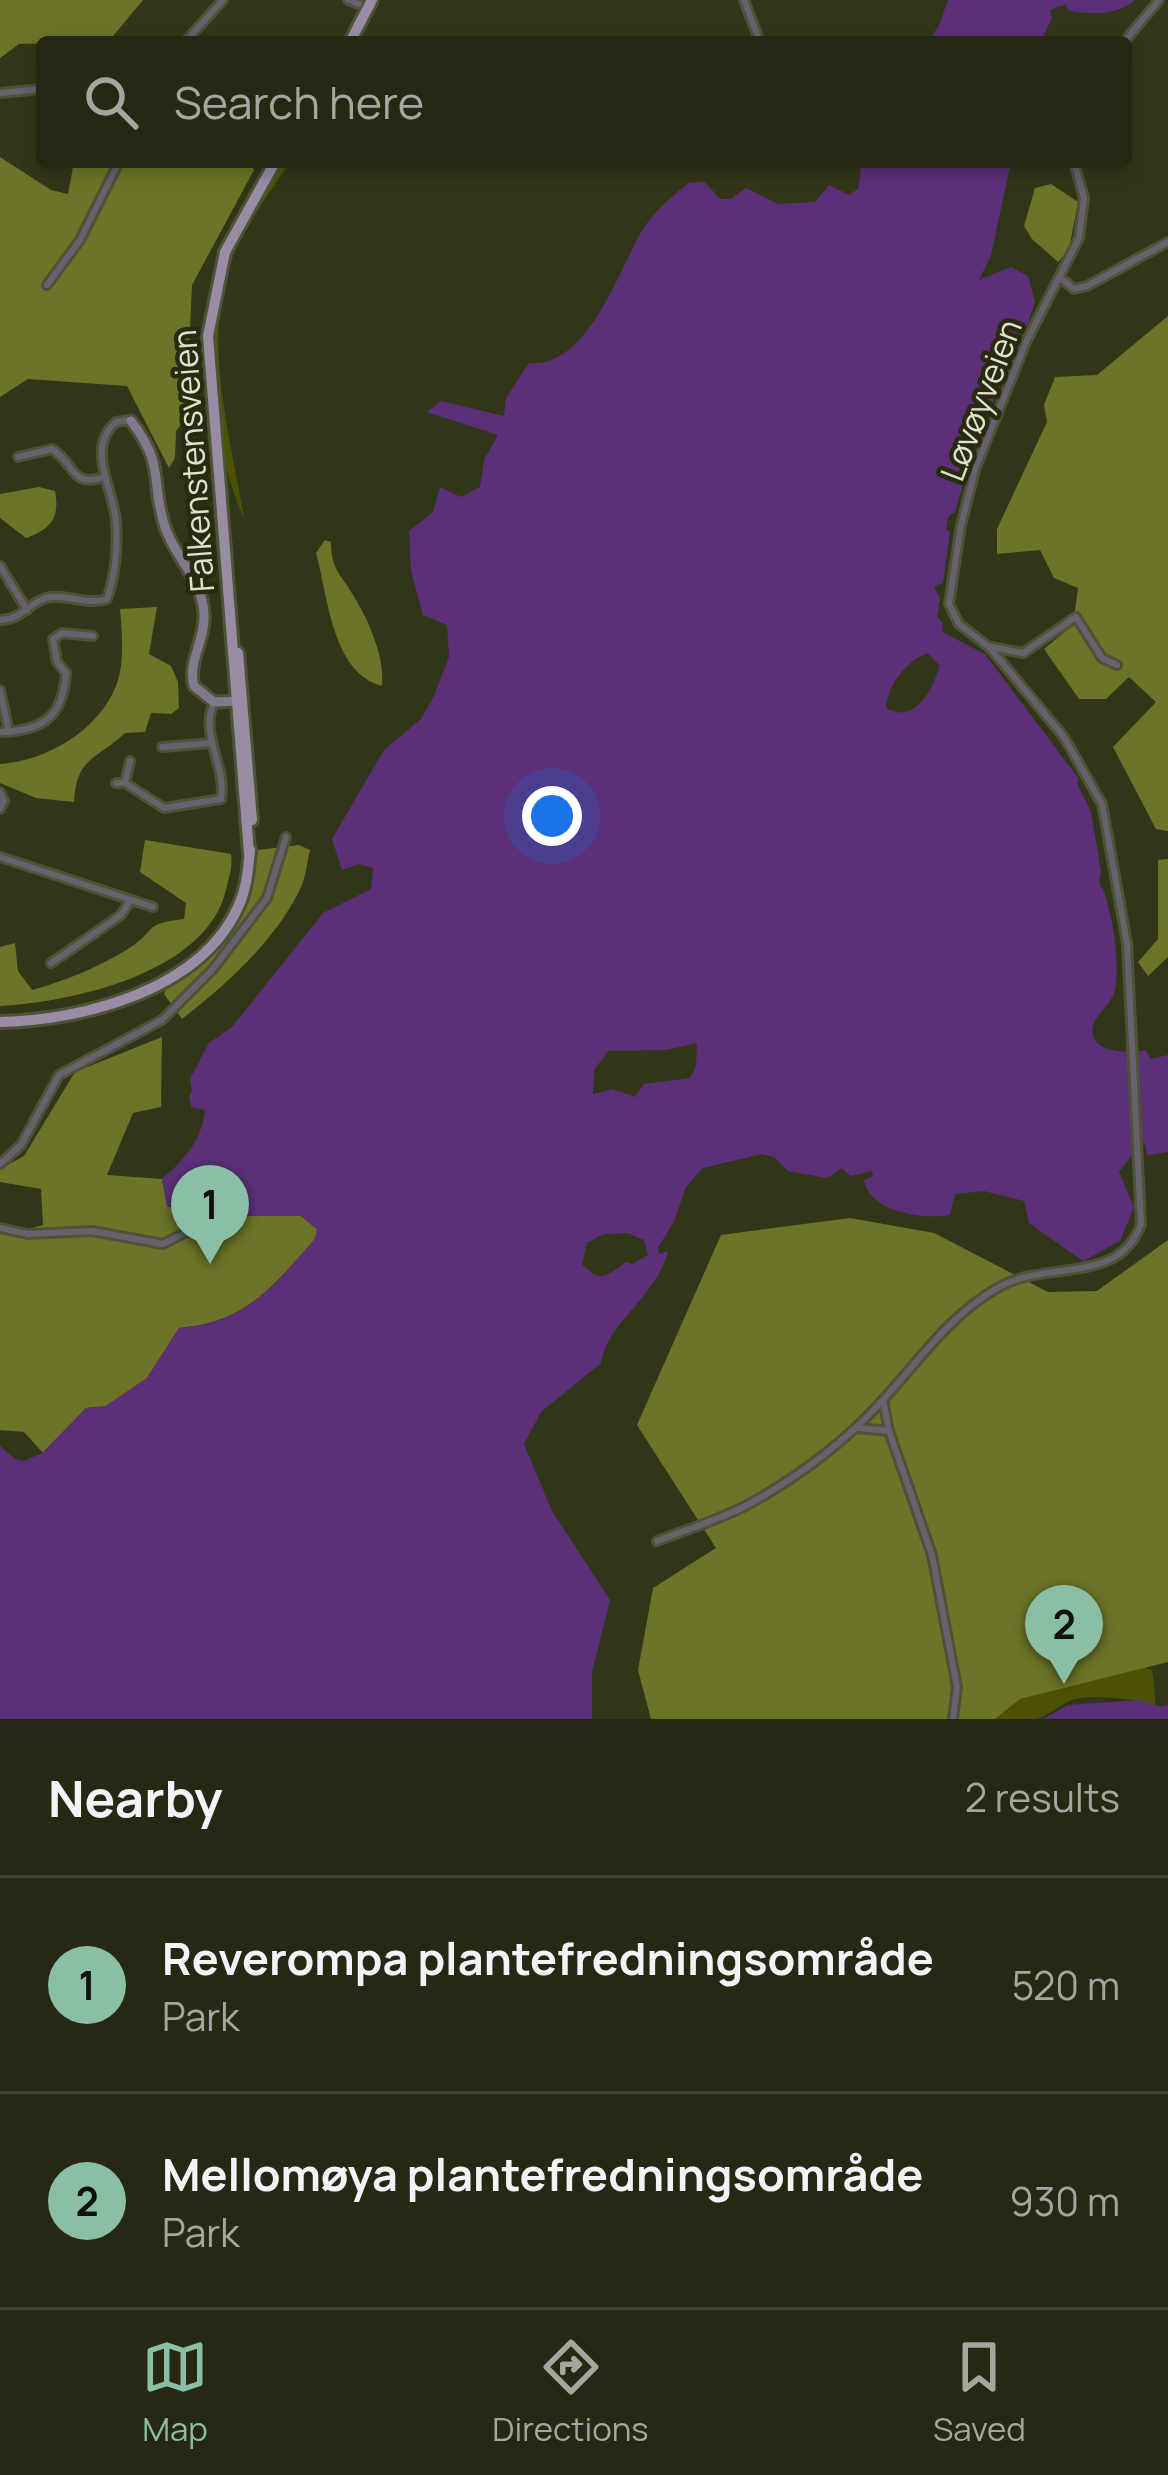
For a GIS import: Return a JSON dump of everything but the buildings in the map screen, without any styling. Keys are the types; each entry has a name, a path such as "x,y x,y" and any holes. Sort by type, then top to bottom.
{"main road":[{"path":"352,36 366,2"},
{"name":"Falkenstensveien","path":"0,1022 94,1008 174,974 213,944 233,918 246,884 251,799 211,406 209,322 225,252 272,168"}],"street":[{"path":"190,36 223,0"},
{"path":"348,0 366,2"},
{"path":"744,0 758,36"},
{"path":"1129,36 1159,0"},
{"path":"0,93 36,90"},
{"path":"47,285 80,240 116,168"},
{"name":"Løvøyveien","path":"657,1540 750,1504 853,1428 883,1400 929,1342 1000,1286 1045,1270 1100,1265 1127,1250 1141,1224 1124,918 1102,803 1064,736 990,648 959,624 949,604 982,452 1028,340 1079,238 1084,197 1076,168"},
{"path":"1059,278 1080,289 1168,242"},
{"path":"0,620 15,619 48,598 97,603 107,599 116,532 104,477 106,431 116,422 131,421 156,464 164,526 202,600 203,631 191,680 214,702 240,701"},
{"path":"18,458 52,449 80,480 104,477"},
{"path":"0,566 27,610"},
{"path":"990,648 1023,653 1076,617 1102,658 1117,665"},
{"path":"0,690 4,732 40,724 60,706 66,673 57,662 52,639 62,633 93,636"},
{"path":"130,760 120,783 164,808 217,802 222,785 207,718 214,702"},
{"path":"162,747 212,743"},
{"path":"0,792 4,801 0,809"},
{"path":"0,1164 14,1155 59,1075 162,1020 213,969 267,898 286,837"},
{"path":"0,857 153,907"},
{"path":"51,963 122,915 130,901"},
{"path":"0,1228 28,1234 92,1231 163,1244 204,1223"},
{"path":"883,1400 889,1431 932,1555 957,1687 953,1719"},
{"path":"853,1428 889,1431"}],"green space":[{"path":"0,0 143,0 113,36 36,36 36,44 19,44 0,58"},
{"path":"0,157 51,190 68,194 73,168 252,168 192,285 188,372 193,410 176,431 175,458 169,468 127,386 28,379 0,397"},
{"path":"276,168 286,168 237,246 219,321 226,422 244,518 224,460 212,355 218,289 244,223"},
{"path":"1051,184 1078,202 1069,249 1058,262 1024,226 1035,188"},
{"path":"1168,316 1168,831 1156,829 1113,747 1156,702 1129,677 1106,699 1079,699 1044,649 1073,625 1078,588 1054,578 1040,550 997,554 997,529 1047,422 1044,405 1055,377 1097,375"},
{"path":"39,487 55,491 55,515 42,531 26,538 0,518 0,494"},
{"path":"325,540 331,542 335,565 375,639 382,686 365,678 342,650 316,553"},
{"path":"157,607 149,654 171,666 178,682 179,708 171,714 151,713 145,732 125,733 89,761 79,776 74,802 36,798 0,783 0,764 52,750 97,717 119,677 120,609"},
{"path":"145,840 231,854 226,890 214,919 193,943 133,978 63,998 0,1006 0,947 15,943 18,971 32,990 105,962 155,926 184,919 186,903 140,872"},
{"path":"299,845 310,850 291,906 233,976 182,1019 164,994 166,988 230,931 247,898 258,850"},
{"path":"1168,859 1168,957 1148,976 1138,962 1158,939 1158,860"},
{"path":"162,1037 161,1107 133,1113 107,1175 162,1179 168,1207 192,1206 204,1216 301,1216 318,1230 271,1287 241,1310 179,1328 147,1378 106,1406 86,1408 43,1453 24,1432 0,1430 0,1230 14,1233 43,1225 41,1189 0,1182 0,1169 24,1156 75,1072"},
{"path":"850,1218 934,1233 1048,1292 1097,1291 1168,1240 1168,1662 1020,1699 995,1719 651,1719 638,1670 653,1588 716,1548 637,1425 721,1235"},
{"path":"1115,1660 1152,1670 1156,1705 1089,1697 1036,1719 958,1719"}],"shaded area":[{"path":"948,0 1135,0 1104,13 1069,11 1066,4 1050,10 1052,18 1043,36 932,36"},
{"path":"861,168 1010,168 991,255 979,280 1011,267 1028,276 1035,302 1027,326 1011,344 1015,349 972,453 955,512 948,517 943,583 934,586 940,599 937,616 943,623 942,632 985,654 1079,779 1091,812 1099,882 1116,951 1114,993 1093,1026 1096,1042 1111,1050 1145,1050 1151,1059 1168,1055 1168,1152 1147,1155 1145,1143 1134,1140 1133,1153 1119,1172 1134,1207 1120,1241 1083,1261 1029,1223 1024,1201 984,1191 955,1194 950,1215 899,1211 868,1191 864,1180 873,1176 872,1171 850,1176 842,1168 827,1178 788,1171 774,1157 762,1154 703,1168 686,1187 658,1248 659,1254 668,1251 662,1267 613,1334 601,1363 541,1412 524,1444 552,1511 610,1600 592,1672 592,1719 0,1719 0,1446 24,1461 42,1453 86,1408 106,1406 147,1378 179,1328 241,1310 271,1287 315,1239 317,1229 301,1216 204,1216 192,1206 167,1207 162,1179 200,1131 205,1110 191,1107 190,1079 209,1043 232,1027 323,913 371,889 373,868 359,864 342,870 332,839 384,750 421,719 449,657 447,625 423,615 411,571 409,531 433,512 440,487 461,497 480,487 484,460 498,435 427,412 441,401 504,416 506,398 529,363 550,361 585,334 647,223 689,183 705,182 720,199 731,199 746,188 778,204 815,202 829,185 849,195 858,189","holes":["928,653 940,666 914,708 906,712 886,708 899,675 912,662","697,1043 690,1078 644,1084 635,1097 613,1089 593,1094 594,1070 608,1051 665,1050","628,1233 644,1240 648,1255 598,1276 582,1264 587,1243 604,1234"]},
{"path":"1139,1700 1162,1707 1168,1704 1168,1719 1043,1719 1068,1705"}],"place":[{"name":"Reverompa plantefredningsområde","path":"210,1264"},
{"name":"Mellomøya plantefredningsområde","path":"1064,1684"}]}
